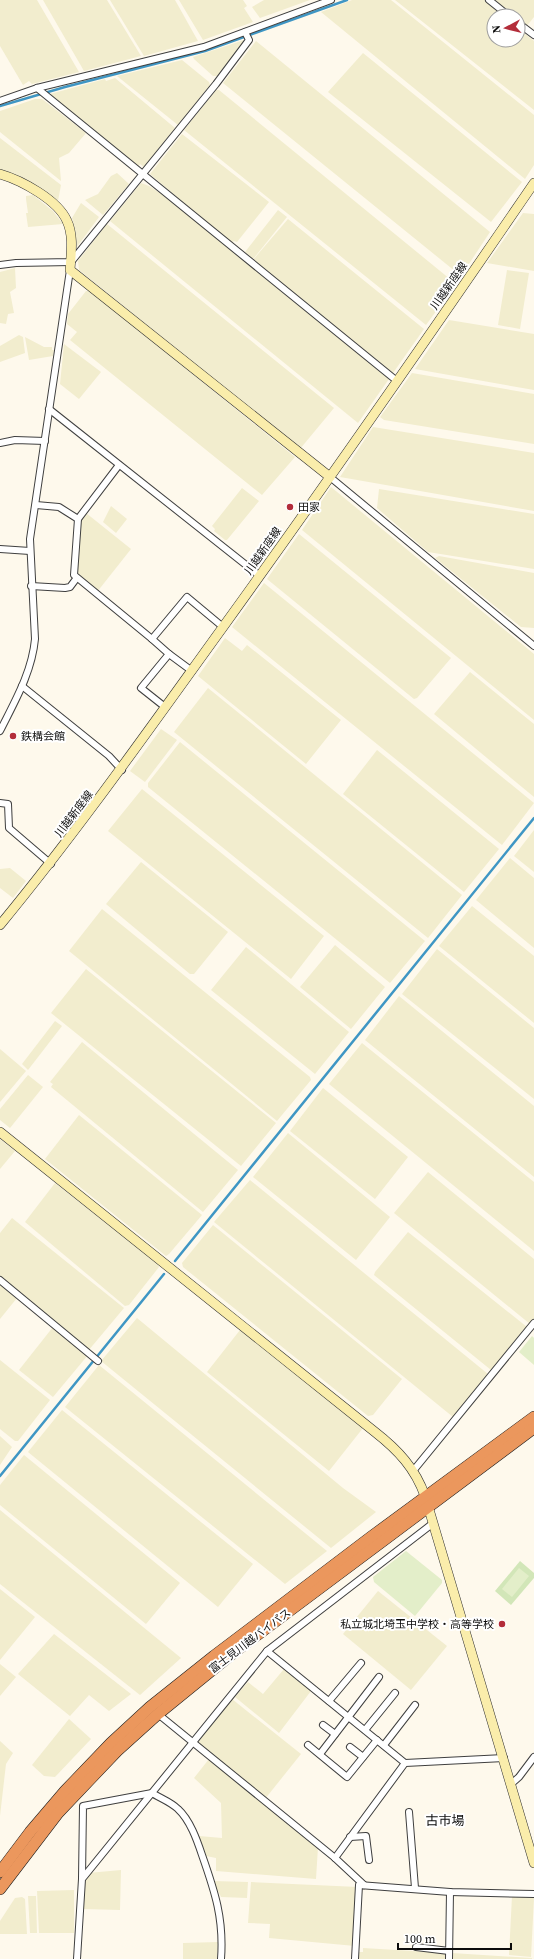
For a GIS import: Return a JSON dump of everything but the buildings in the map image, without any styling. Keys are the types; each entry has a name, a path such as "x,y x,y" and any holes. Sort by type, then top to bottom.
{"highway":[{"name":"富士見川越バイパス","path":"0,1872 30,1832 65,1791 131,1724 214,1656 424,1496 534,1417"},
{"name":"富士見川越バイパス","path":"0,1889 37,1838 63,1808 117,1751 158,1714 229,1657 428,1510 534,1428"}],"street":[{"path":"0,101 37,88 204,47 331,0"},
{"path":"489,0 500,8"},
{"path":"70,266 249,40 245,32"},
{"path":"37,88 397,381"},
{"path":"0,174 22,182 51,202 61,212 67,221 70,232 70,266 30,551 35,639 34,653 27,676 0,731"},
{"name":"川越新座線","path":"0,925 51,864 122,770 165,707 330,477 534,183"},
{"path":"0,265 16,263 70,266 330,477 534,646"},
{"path":"49,409 260,576"},
{"path":"0,443 15,440 45,441"},
{"path":"119,465 78,519 74,575 76,579 192,671"},
{"path":"36,505 59,507 78,519"},
{"path":"0,549 30,551"},
{"path":"32,586 65,588 70,587 76,579"},
{"path":"152,639 187,597 223,627"},
{"path":"165,707 141,688 169,654"},
{"path":"22,686 109,756 122,770"},
{"path":"0,803 8,804 9,828 51,864"},
{"path":"0,1132 376,1432 399,1452 413,1471 424,1496 504,1758 534,1863"},
{"path":"0,1280 98,1361"},
{"path":"413,1471 534,1323"},
{"path":"82,1879 267,1651 432,1524"},
{"path":"267,1651 405,1763 504,1758"},
{"path":"329,1701 361,1663"},
{"path":"320,1754 379,1677"},
{"path":"365,1730 395,1693"},
{"path":"384,1745 416,1705"},
{"path":"158,1714 335,1858 364,1885"},
{"path":"323,1725 335,1734"},
{"path":"308,1745 347,1776 377,1740"},
{"path":"350,1747 363,1757"},
{"path":"511,1784 519,1777 534,1758"},
{"path":"335,1858 405,1763"},
{"path":"77,1959 82,1879 83,1806 152,1793 178,1809 189,1825 198,1844 215,1893 222,1940 221,1959"},
{"path":"409,1812 415,1888"},
{"path":"350,1837 366,1836 369,1860"},
{"path":"355,1959 359,1885 415,1888 450,1892 534,1894"},
{"path":"449,1959 450,1892"},
{"path":"416,1947 449,1951"}],"shaded area":[{"path":"0,0 37,0 79,72 32,84 29,81 23,85 0,46"},
{"path":"43,0 107,0 141,56 84,71"},
{"path":"110,0 175,0 198,41 144,56"},
{"path":"179,0 243,0 247,6 244,8 253,22 203,40"},
{"path":"264,0 310,0 260,18 252,7"},
{"path":"352,0 391,0 534,115 534,165 525,179 321,12"},
{"path":"395,0 484,0 494,8 486,8 486,48 526,48 526,34 534,41 534,110"},
{"path":"491,0 534,0 534,17 526,27 526,8 502,8"},
{"path":"244,40 246,42 218,76 213,76 193,57"},
{"path":"256,41 490,232 461,276 223,83"},
{"path":"363,53 522,182 491,222 328,92"},
{"path":"182,60 209,82 210,85 178,125 117,76"},
{"path":"115,78 175,128 144,167 140,164 138,167 50,94 105,79 106,81"},
{"path":"216,90 219,90 456,284 426,325 184,130"},
{"path":"35,99 42,99 86,133 69,153 59,158 61,181 0,132 0,111"},
{"path":"182,134 269,202 237,242 234,241 231,243 150,174"},
{"path":"0,138 61,185 58,201 30,182 0,169"},
{"path":"117,173 129,184 103,215 85,200 98,194 111,176"},
{"path":"141,183 163,195 389,379 358,423 110,221"},
{"path":"33,195 53,211 63,224 28,227 26,196"},
{"path":"81,203 99,217 76,248 76,235 72,218"},
{"path":"278,210 287,217 254,258 251,258 245,252"},
{"path":"523,213 534,214 534,271 487,263"},
{"path":"288,219 424,329 393,373 252,261"},
{"path":"107,224 334,408 300,449 79,270 78,261"},
{"path":"15,268 16,288 10,292 14,313 8,314 6,324 0,323 0,272"},
{"path":"507,270 529,273 520,329 498,325"},
{"path":"86,291 90,291 295,457 262,495 70,340 77,332 67,324 68,314"},
{"path":"449,320 534,334 534,390 415,369"},
{"path":"19,335 23,337 25,353 0,362 0,346"},
{"path":"25,337 44,347 52,347 52,350 54,350 53,356 29,360"},
{"path":"64,344 101,372 79,399 60,384"},
{"path":"412,373 534,394 534,444 384,420 380,417"},
{"path":"373,427 534,453 534,511 340,477"},
{"path":"331,487 534,654 534,720 302,530"},
{"path":"242,488 259,501 227,540 225,540 214,531 215,529 212,526"},
{"path":"379,489 534,514 534,569 428,552 377,508"},
{"path":"111,506 127,519 116,533 103,522"},
{"path":"86,513 131,549 97,592 77,574 81,520"},
{"path":"299,534 451,658 417,698 414,699 267,579"},
{"path":"439,556 534,573 534,628 521,627 435,558"},
{"path":"264,583 534,803 502,845 232,627"},
{"path":"225,638 242,651 247,645 341,720 306,764 198,676"},
{"path":"470,672 534,724 534,797 434,714"},
{"path":"208,688 462,895 428,938 174,732"},
{"path":"161,729 177,740 145,782 130,771"},
{"path":"180,742 425,941 390,983 148,787 148,783"},
{"path":"377,750 499,849 464,892 343,794"},
{"path":"142,789 324,936 291,979 108,831"},
{"path":"534,830 534,872 514,856"},
{"path":"510,858 534,878 534,948 476,900"},
{"path":"141,862 228,932 194,974 190,974 106,904"},
{"path":"10,868 26,881 13,898 0,888 0,869"},
{"path":"472,906 534,956 534,1023 439,946"},
{"path":"102,909 310,1077 311,1080 277,1121 69,951"},
{"path":"335,945 385,987 351,1029 300,987"},
{"path":"246,947 349,1032 315,1074 211,990"},
{"path":"437,949 534,1028 534,1099 402,994"},
{"path":"86,969 276,1123 241,1166 51,1013"},
{"path":"399,996 534,1106 534,1177 365,1040"},
{"path":"55,1021 62,1026 28,1070 22,1064"},
{"path":"82,1042 238,1170 203,1212 51,1087 53,1084 50,1082"},
{"path":"362,1043 534,1182 534,1251 329,1084"},
{"path":"0,1049 26,1071 0,1102"},
{"path":"28,1075 43,1087 10,1128 0,1120 0,1109"},
{"path":"323,1088 408,1157 375,1199 290,1131"},
{"path":"79,1115 202,1215 166,1256 45,1159"},
{"path":"288,1133 390,1217 356,1260 253,1177"},
{"path":"0,1139 15,1151 0,1169"},
{"path":"428,1172 534,1259 534,1319 530,1324 394,1213"},
{"path":"250,1180 488,1374 453,1417 214,1222"},
{"path":"55,1183 158,1264 159,1267 129,1305 125,1306 25,1222"},
{"path":"12,1218 124,1308 88,1351 0,1279 0,1233"},
{"path":"213,1225 402,1379 373,1415 368,1416 183,1267 182,1263"},
{"path":"408,1232 527,1327 491,1370 374,1275"},
{"path":"0,1284 17,1298 0,1319"},
{"path":"137,1318 343,1488 376,1512 331,1548 101,1361"},
{"path":"53,1327 88,1355 53,1397 19,1370"},
{"path":"240,1330 363,1428 329,1471 207,1372"},
{"path":"0,1360 50,1400 18,1441 15,1441 0,1429"},
{"path":"99,1365 327,1551 285,1584 65,1407"},
{"path":"62,1410 253,1564 218,1607 28,1452"},
{"path":"0,1436 12,1447 0,1465"},
{"path":"24,1455 180,1583 146,1624 0,1505 0,1485"},
{"path":"0,1510 181,1658 140,1695 0,1584"},
{"path":"0,1589 35,1617 0,1660"},
{"path":"378,1591 447,1646 411,1690 343,1634"},
{"path":"54,1634 131,1694 109,1711 89,1695 70,1716 18,1674"},
{"path":"0,1664 16,1677 0,1696"},
{"path":"284,1669 311,1691 279,1733 235,1697 248,1682 263,1694"},
{"path":"232,1699 301,1754 265,1799 197,1743 197,1741"},
{"path":"69,1719 91,1739 55,1777 44,1776 32,1765"},
{"path":"0,1741 13,1753 6,1764 0,1816"},
{"path":"209,1759 318,1847 316,1879 216,1871 216,1858 206,1856 199,1836 222,1838 221,1803 194,1778"},
{"path":"121,1870 120,1910 83,1909 83,1883 88,1873"},
{"path":"213,1881 248,1882 247,1898 221,1897"},
{"path":"251,1882 358,1887 355,1946 269,1938 270,1924 248,1923"},
{"path":"74,1890 74,1933 39,1933 37,1891"},
{"path":"28,1896 36,1896 37,1933 30,1933"},
{"path":"512,1896 534,1898 531,1957 509,1955"},
{"path":"22,1897 25,1899 27,1934 0,1934 0,1921 15,1898"},
{"path":"218,1942 217,1959 183,1959 183,1943"},
{"path":"363,1948 447,1953 447,1959 358,1959 359,1952 363,1952"},
{"path":"452,1953 532,1958 532,1959 452,1959"}],"green space":[{"path":"532,1336 534,1338 534,1365 519,1352"},
{"path":"406,1551 442,1580 442,1583 415,1616 374,1582 373,1577"},
{"path":"520,1561 534,1573 534,1578 511,1605 495,1591"},
{"path":"519,1568 529,1576 512,1597 502,1589"}],"waterway":[{"path":"0,106 65,87 205,51 347,0"},
{"path":"175,1261 534,818"},
{"path":"0,1476 164,1274"}],"place":[{"name":"田家","path":"290,507"},
{"name":"鉄構会館","path":"13,736"},
{"name":"私立城北埼玉中学校・高等学校","path":"502,1624"}],"district":[{"name":"古市場","path":"445,1820"}]}
